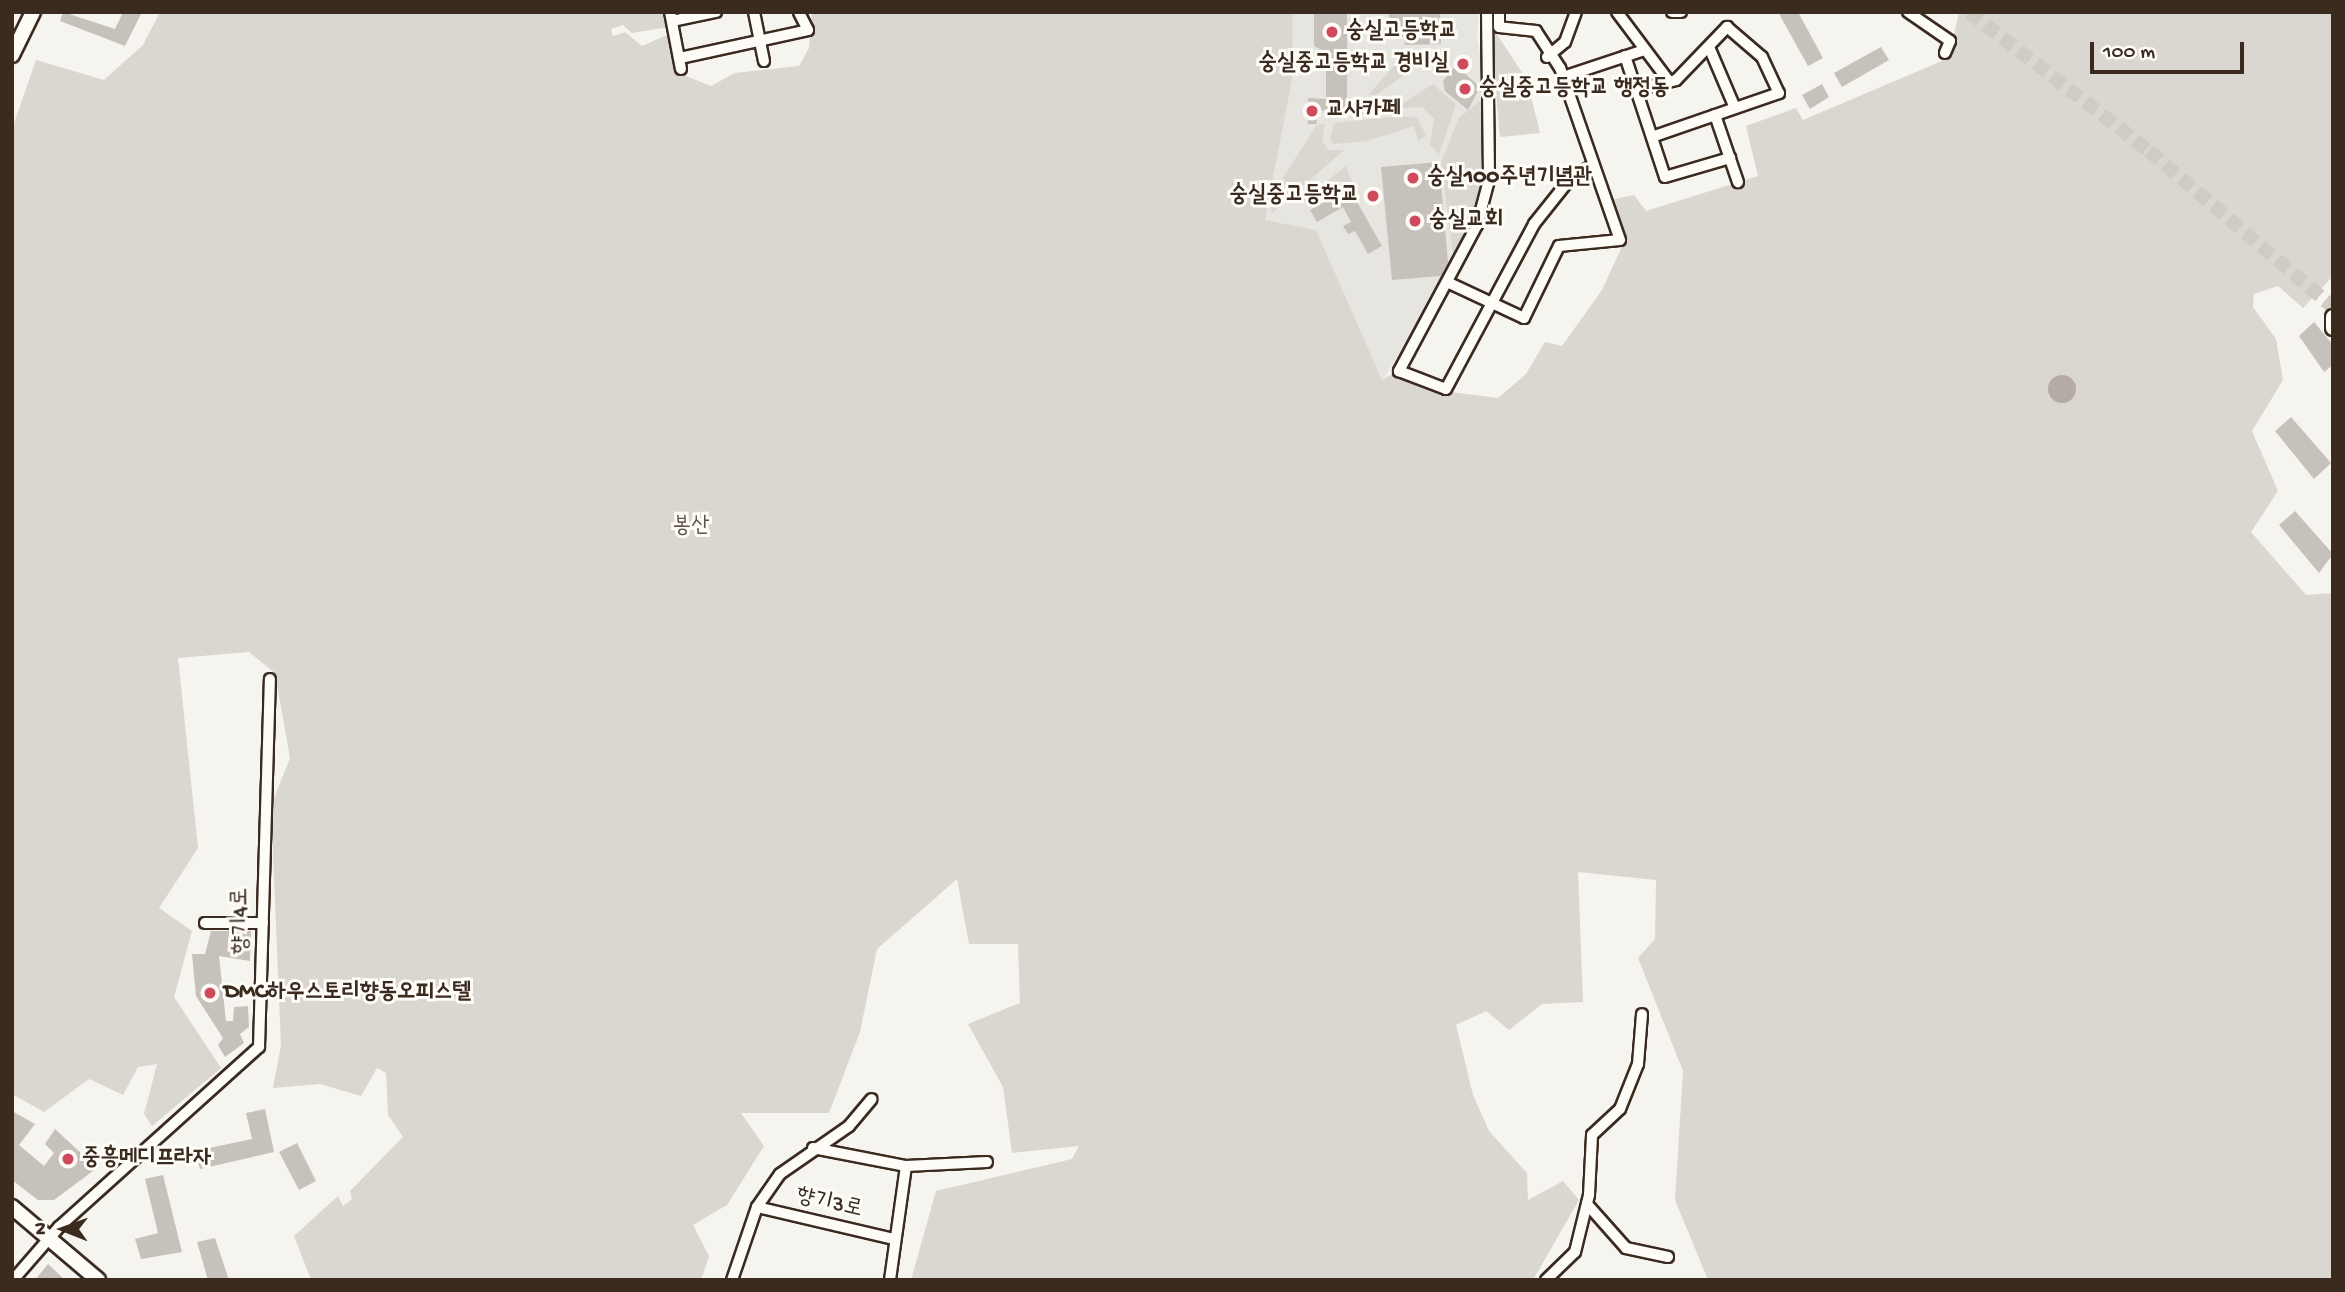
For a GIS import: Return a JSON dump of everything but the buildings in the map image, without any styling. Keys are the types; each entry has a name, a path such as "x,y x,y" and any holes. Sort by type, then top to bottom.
{"main road":[{"path":"12,55 33,12"},
{"path":"2333,317 2333,328"},
{"path":"12,1207 98,1280"}],"street":[{"path":"716,12 671,17 680,63 808,30 799,12"},
{"path":"754,12 764,61"},
{"path":"1487,12 1489,180 1477,225 1399,370 1446,388 1541,214 1590,167"},
{"path":"1447,282 1524,318 1559,246 1620,240 1590,167 1563,77 1547,57 1536,31 1499,27 1499,12"},
{"path":"1547,57 1564,42 1576,12"},
{"path":"1617,12 1668,80"},
{"path":"1672,12 1681,12"},
{"path":"1908,12 1950,41 1945,54"},
{"path":"1636,90 1676,80 1727,27 1762,57 1779,93 1652,137"},
{"path":"1709,47 1735,108"},
{"path":"1563,77 1644,50"},
{"path":"1625,56 1665,177 1730,158"},
{"path":"1715,115 1738,182"},
{"name":"향기4로","path":"13,1280 49,1237 258,1047 270,679"},
{"path":"205,923 263,923"},
{"path":"1546,1280 1575,1252 1587,1205 1592,1135 1620,1109 1639,1064 1642,1014"},
{"name":"향기3로","path":"732,1280 757,1207 780,1174 813,1148 849,1126 872,1099"},
{"path":"813,1148 906,1166 987,1162"},
{"path":"890,1280 893,1239 906,1166"},
{"path":"1587,1205 1626,1248 1668,1257"},
{"name":"향기3로","path":"757,1207 893,1239"}],"shaded area":[{"name":"숭실중고등학교","path":"1293,12 1479,12 1477,39 1487,90 1484,153 1449,275 1382,381 1316,230 1265,220 1292,80"},
{"path":"2062,375 2072,379 2076,389 2072,399 2062,403 2052,399 2048,389 2052,379"}],"green space":[{"name":"봉산","path":"160,12 665,12 669,27 632,33 623,25 611,29 613,36 625,32 642,46 667,35 676,72 711,86 735,73 799,66 809,48 812,12 1293,12 1292,80 1265,220 1316,230 1382,380 1396,372 1443,391 1498,398 1526,374 1545,342 1562,346 1602,290 1625,240 1611,200 1634,195 1646,211 1758,176 1746,126 1796,108 1803,120 1949,58 1959,12 2333,12 2333,276 2303,308 2278,286 2254,294 2253,307 2276,339 2283,380 2252,431 2278,491 2251,532 2306,595 2333,593 2333,1280 1708,1280 1675,1200 1683,1071 1638,958 1655,939 1656,880 1578,872 1583,1002 1542,1004 1509,1030 1486,1011 1456,1025 1473,1095 1489,1131 1527,1173 1528,1200 1563,1181 1579,1200 1533,1280 911,1280 936,1191 1072,1159 1079,1146 1012,1153 1003,1087 968,1024 1020,1003 1018,944 969,944 957,879 877,949 860,1032 829,1113 741,1113 764,1146 727,1205 693,1225 709,1256 701,1280 311,1280 294,1236 338,1196 343,1206 352,1199 350,1191 403,1137 388,1115 386,1073 377,1068 361,1096 320,1084 273,1088 281,1045 271,806 290,758 275,673 249,652 178,658 198,848 159,908 192,931 174,997 221,1068 152,1126 144,1114 157,1064 138,1067 123,1095 89,1079 44,1112 12,1094 12,129 36,60 104,80 143,45"},
{"path":"1490,24 1527,80 1540,133 1500,137"},
{"path":"1433,54 1375,96 1369,94 1402,57"},
{"path":"1433,84 1456,104 1439,154 1430,145 1434,119 1422,107 1396,108"},
{"path":"1489,94 1486,177 1474,227 1454,262 1441,162 1459,118"},
{"path":"1401,116 1417,118 1426,136 1418,141 1414,126 1367,141 1333,144 1330,139 1334,123"},
{"path":"1325,123 1322,141 1329,150 1344,150 1271,214 1278,186 1316,126"},
{"path":"1346,166 1355,190 1347,184 1309,206 1303,200"}],"tunnel":[{"path":"1969,12 2149,151 2333,307"}],"place":[{"name":"숭실고등학교","path":"1332,32"},
{"name":"숭실중고등학교 경비실","path":"1463,64"},
{"name":"숭실중고등학교 행정동","path":"1465,89"},
{"name":"교사카페","path":"1312,111"},
{"name":"숭실100주년기념관","path":"1413,178"},
{"name":"숭실중고등학교","path":"1373,196"},
{"name":"숭실교회","path":"1415,221"},
{"name":"DMC하우스토리향동오피스텔","path":"210,993"},
{"name":"중흥메디프라자","path":"68,1159"}]}
